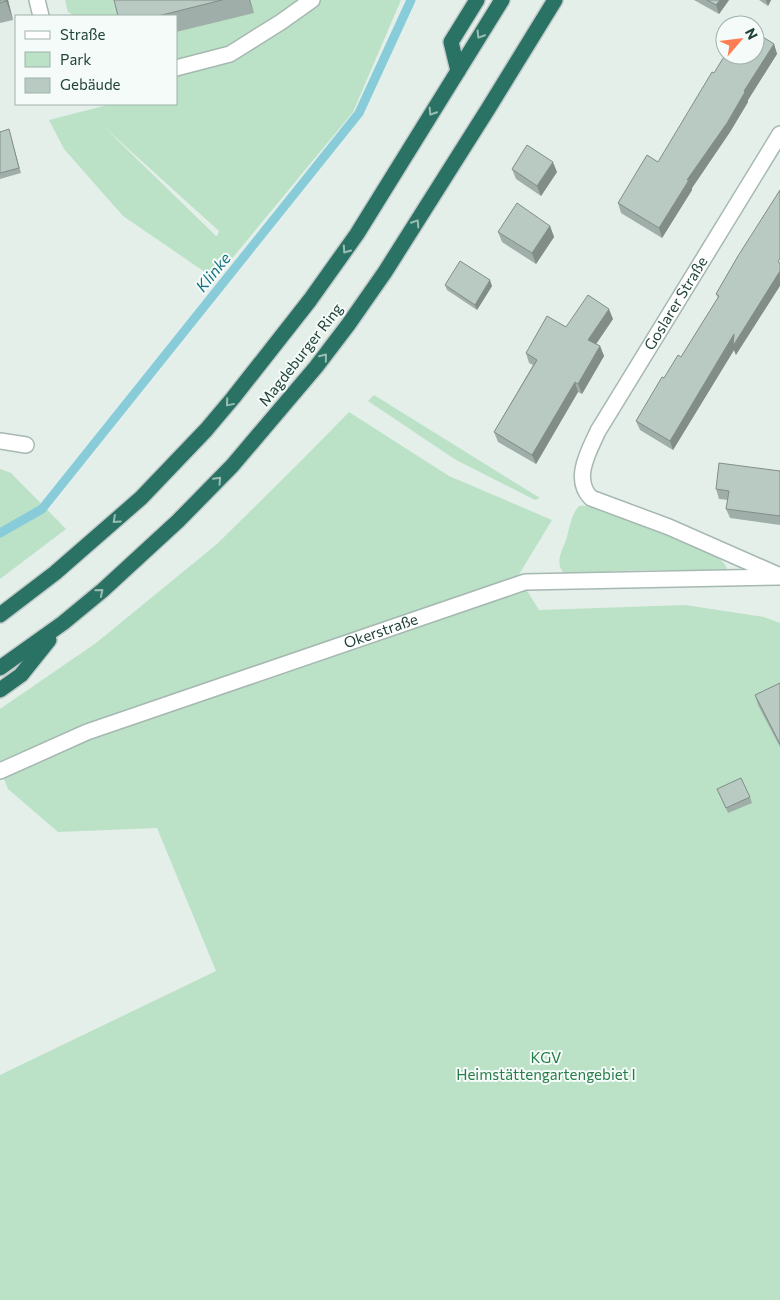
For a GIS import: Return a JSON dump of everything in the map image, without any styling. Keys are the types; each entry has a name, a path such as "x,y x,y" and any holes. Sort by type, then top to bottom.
{"highway":[{"path":"458,71 451,42 477,0"},
{"name":"Magdeburger Ring","path":"0,615 55,573 141,498 206,430 260,365 310,300 357,234 502,0"},
{"name":"Magdeburger Ring","path":"0,668 63,623 141,556 214,485 249,446 332,346 385,272 555,0"},
{"path":"0,690 20,675 63,623"}],"street":[{"path":"37,0 41,15"},
{"path":"178,67 230,54 312,0"},
{"name":"Goslarer Straße","path":"582,478 588,455 598,431 780,134"},
{"path":"0,440 26,445"},
{"name":"Okerstraße","path":"582,478 584,489 591,498 670,527 780,577"},
{"name":"Okerstraße","path":"0,771 87,732 524,582 780,577"}],"green space":[{"path":"65,0 401,0 353,112 215,279 123,216 64,149 49,120 107,105 178,105 178,15 73,15 68,12","holes":["104,127 219,231 216,236"]},
{"path":"374,395 540,498 535,500 456,460 368,401"},
{"name":"KGV Heimstättengartengebiet I","path":"349,412 449,476 552,520 518,576 539,610 685,605 764,617 780,623 780,1300 0,1300 0,1075 216,971 157,828 58,832 8,789 0,769 0,709 96,643 217,544"},
{"path":"0,469 11,473 66,529 0,579"},
{"path":"579,506 602,509 703,549 721,560 727,569 723,571 617,571 568,576 563,572 559,564 572,518"}],"building":[{"path":"114,0 222,0 162,15 118,15"},
{"path":"707,0 720,0 716,5"},
{"path":"765,38 774,44 765,58"},
{"path":"719,65 761,65 727,123 687,180 689,180 659,228 618,203 647,155 658,162 712,72 714,73"},
{"path":"9,129 19,168 0,173 0,132"},
{"path":"527,145 553,162 537,186 512,169"},
{"path":"780,190 780,258 778,262 780,263 780,271 733,346 734,334 670,441 636,421 662,377 664,378 678,355 681,357 719,296 716,294 738,256"},
{"path":"517,203 550,226 532,253 498,232"},
{"path":"460,261 490,280 475,305 445,285"},
{"path":"588,295 609,309 588,340 600,346 578,384 575,382 532,455 494,432 537,360 526,353 547,316 566,327"},
{"path":"719,463 780,471 780,516 726,509 729,491 716,489"},
{"path":"780,683 780,744 755,695"},
{"path":"741,778 750,797 726,808 717,789"}],"waterway":[{"name":"Klinke","path":"0,533 42,509 359,113 411,0"}]}
